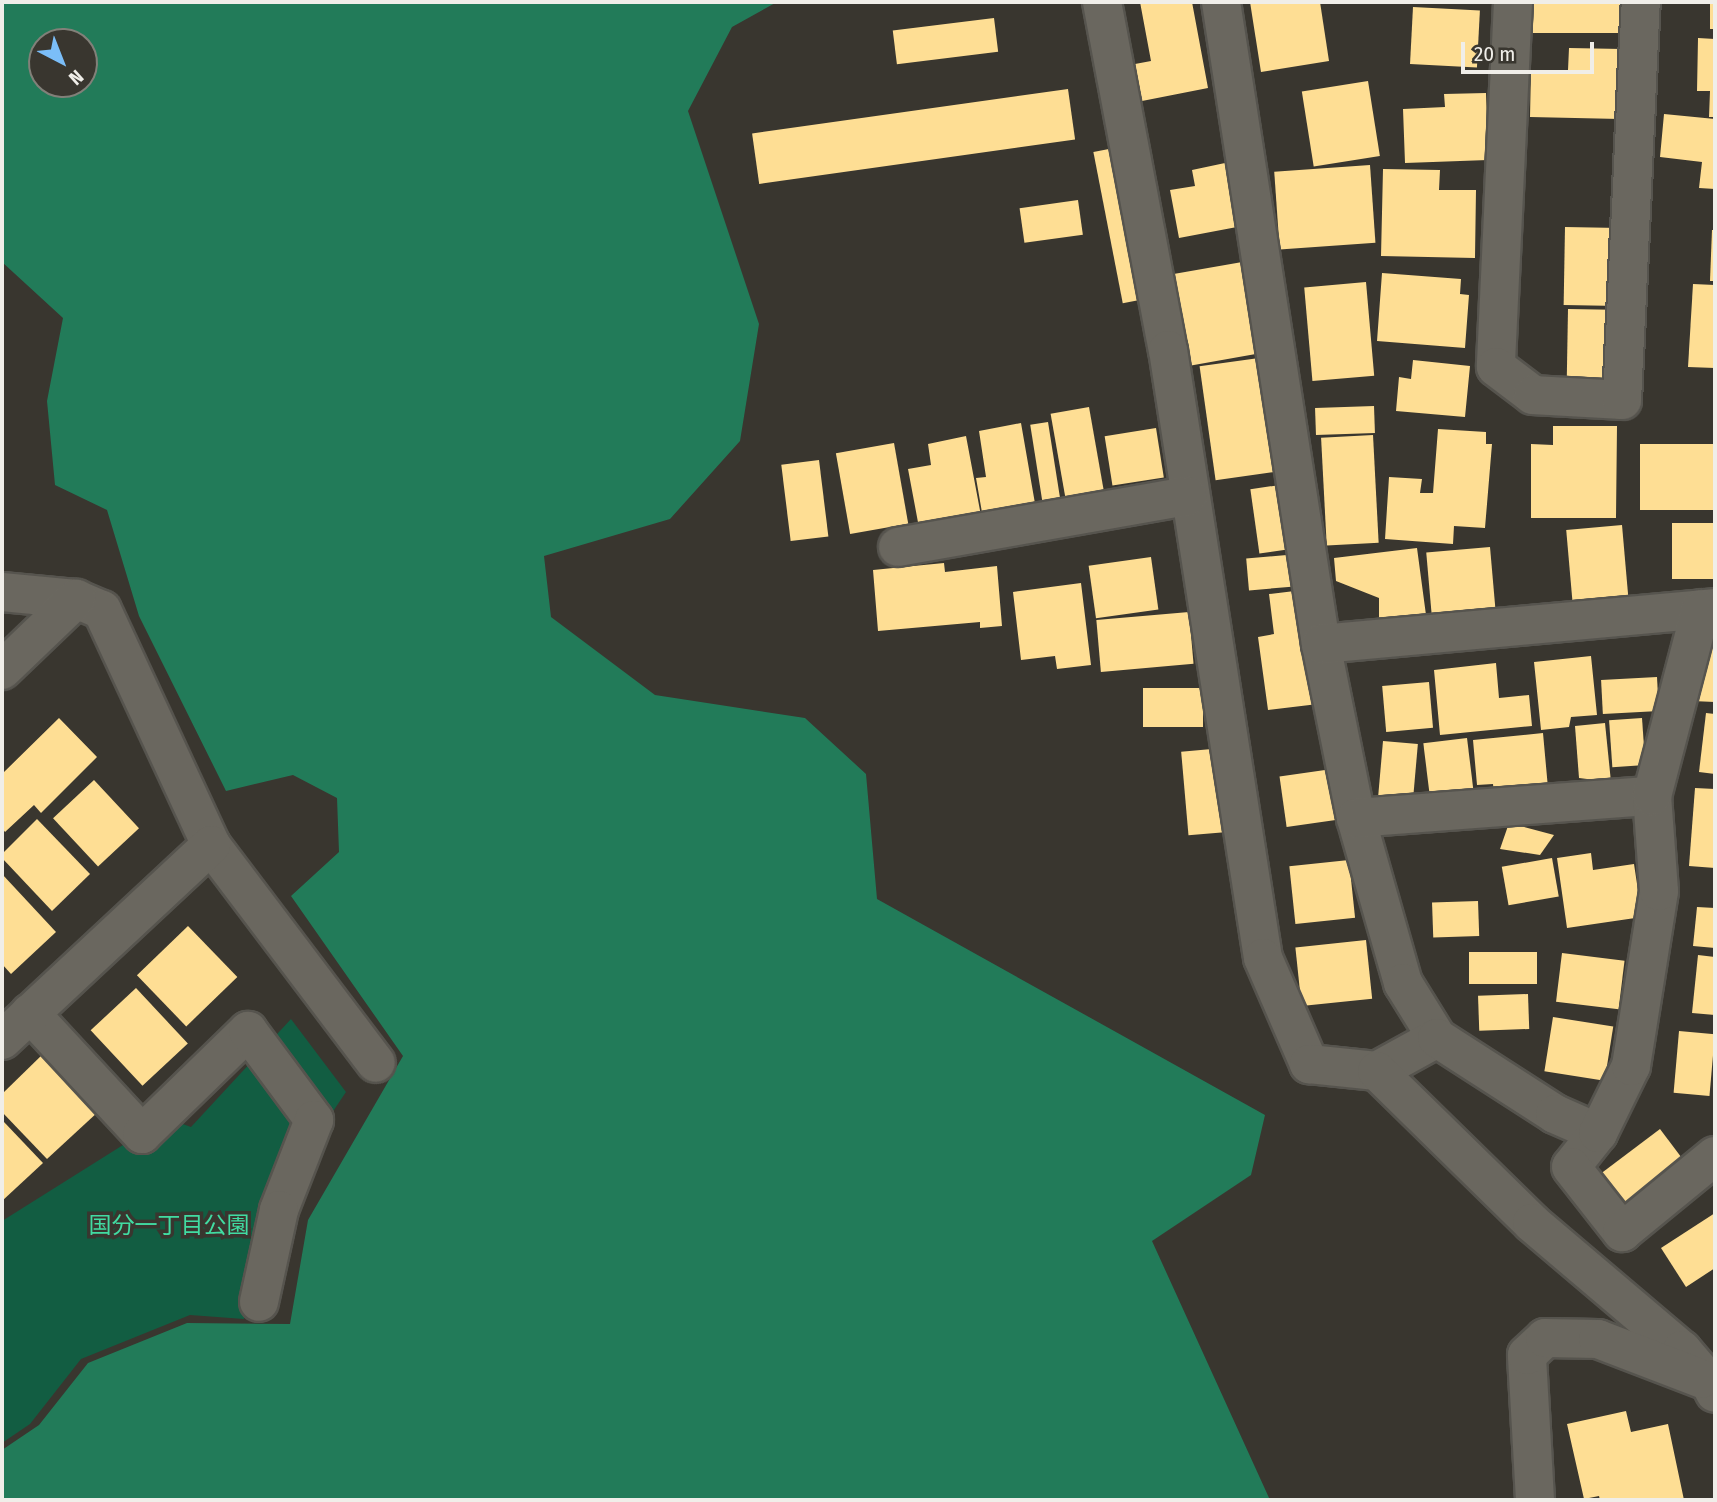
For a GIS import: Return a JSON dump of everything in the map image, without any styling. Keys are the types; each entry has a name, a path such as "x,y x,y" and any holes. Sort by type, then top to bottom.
{"street":[{"path":"1102,2 1168,350 1188,496 1263,958 1309,1064 1377,1071 1437,1038"},
{"path":"1222,2 1321,644 1356,818 1403,984 1437,1038 1555,1114 1598,1133"},
{"path":"1513,2 1496,367 1533,395 1622,400 1641,2"},
{"path":"898,547 1188,496"},
{"path":"2,592 76,599 102,611 211,845 376,1063"},
{"path":"2,670 76,599"},
{"path":"1321,644 1708,609 1652,796 1659,891 1631,1066 1598,1133 1571,1167 1622,1232 1715,1156"},
{"path":"1356,818 1652,796"},
{"path":"2,1040 211,845"},
{"path":"30,1013 142,1133 248,1031 314,1120 279,1210 259,1303"},
{"path":"1377,1071 1532,1223 1682,1350 1713,1388"},
{"path":"1535,1500 1527,1355 1545,1338 1598,1339 1713,1388"}],"green space":[{"path":"2,2 777,2 732,27 688,111 759,324 740,441 670,519 544,556 551,617 655,695 805,718 866,774 877,899 1265,1115 1251,1175 1152,1241 1270,1500 2,1500 2,1450 39,1425 88,1363 187,1323 290,1324 308,1220 403,1056 291,896 339,852 337,798 293,775 226,791 139,616 107,510 55,485 47,401 63,318 2,262"},
{"name":"国分一丁目公園","path":"291,1019 346,1092 268,1208 244,1319 190,1315 81,1359 30,1424 2,1443 2,1221 166,1118 191,1127"}],"building":[{"path":"1140,2 1192,2 1208,88 1142,101 1135,64 1151,61"},
{"path":"1250,2 1320,2 1329,61 1261,72"},
{"path":"1530,2 1623,2 1623,33 1530,33"},
{"path":"1710,2 1715,2 1715,29 1710,29"},
{"path":"1413,7 1480,11 1477,67 1410,64"},
{"path":"994,18 998,52 897,64 893,30"},
{"path":"1698,38 1715,39 1715,117 1709,117 1710,91 1697,91"},
{"path":"1569,48 1622,49 1620,119 1530,117 1531,70 1568,70"},
{"path":"1368,81 1380,156 1314,167 1302,91"},
{"path":"1068,89 1075,140 759,184 752,133"},
{"path":"1486,93 1488,160 1405,163 1403,109 1445,107 1444,94"},
{"path":"1664,114 1715,119 1715,189 1699,188 1702,162 1660,157"},
{"path":"1114,148 1143,299 1123,303 1093,152"},
{"path":"1225,163 1237,227 1179,238 1170,190 1195,186 1192,170"},
{"path":"1370,165 1375,243 1280,250 1274,172"},
{"path":"1383,169 1440,170 1439,190 1476,190 1475,258 1381,256"},
{"path":"1078,200 1083,235 1024,243 1020,208"},
{"path":"1565,227 1620,228 1619,306 1564,305"},
{"path":"1712,230 1715,230 1715,281 1710,281"},
{"path":"1248,261 1264,353 1188,366 1172,274"},
{"path":"1382,273 1461,279 1460,294 1469,295 1465,348 1377,341"},
{"path":"1366,282 1374,376 1312,381 1304,287"},
{"path":"1693,284 1715,285 1715,368 1688,367"},
{"path":"1568,309 1612,310 1611,381 1567,380"},
{"path":"1259,358 1275,472 1216,480 1200,366"},
{"path":"1413,360 1470,366 1465,417 1396,411 1399,377 1411,379"},
{"path":"1374,406 1375,433 1316,435 1315,408"},
{"path":"1089,407 1105,500 1067,506 1051,414"},
{"path":"1048,422 1062,512 1044,515 1030,425"},
{"path":"1021,423 1037,515 984,524 976,478 986,477 979,431"},
{"path":"1553,426 1617,426 1616,518 1531,518 1531,444 1553,445"},
{"path":"1156,428 1164,477 1112,486 1105,436"},
{"path":"1438,429 1486,432 1486,444 1492,444 1485,528 1454,526 1453,544 1385,539 1389,477 1422,479 1420,493 1433,493"},
{"path":"1373,435 1379,543 1327,546 1321,438"},
{"path":"966,436 982,521 920,533 908,469 931,465 928,444"},
{"path":"894,443 908,524 850,534 836,453"},
{"path":"1640,444 1715,444 1715,510 1640,510"},
{"path":"819,460 828,536 791,541 781,465"},
{"path":"1287,484 1296,548 1259,554 1250,489"},
{"path":"1672,523 1715,523 1715,579 1672,579"},
{"path":"1622,525 1628,599 1573,604 1566,530"},
{"path":"1490,547 1496,612 1432,617 1426,553"},
{"path":"1417,548 1426,615 1379,618 1379,598 1336,581 1334,558"},
{"path":"1298,554 1301,586 1249,590 1246,559"},
{"path":"1151,557 1158,609 1096,618 1089,566"},
{"path":"944,563 945,572 997,566 1002,626 980,628 980,622 878,631 873,570"},
{"path":"1081,583 1091,665 1057,669 1055,656 1021,660 1013,592"},
{"path":"1303,590 1318,704 1268,710 1258,637 1274,634 1269,594"},
{"path":"1189,612 1194,664 1101,672 1096,620"},
{"path":"1696,634 1715,635 1715,702 1692,701"},
{"path":"1591,656 1597,715 1571,717 1569,727 1541,730 1534,662"},
{"path":"1496,663 1499,698 1529,695 1532,726 1440,735 1434,670"},
{"path":"1657,677 1659,711 1603,714 1601,680"},
{"path":"1429,682 1433,728 1386,732 1382,686"},
{"path":"1143,688 1203,688 1203,727 1143,727"},
{"path":"1706,713 1715,714 1715,774 1699,772"},
{"path":"59,718 97,757 41,813 34,805 5,832 2,828 2,774"},
{"path":"1642,718 1645,765 1612,767 1609,720"},
{"path":"1605,723 1611,782 1579,778 1575,726"},
{"path":"1543,733 1548,788 1494,794 1493,784 1477,785 1473,740"},
{"path":"1467,738 1474,799 1431,804 1423,743"},
{"path":"1383,741 1418,744 1413,804 1378,801"},
{"path":"1223,748 1230,832 1188,835 1181,752"},
{"path":"1332,769 1339,820 1287,827 1280,776"},
{"path":"94,780 139,828 98,866 53,818"},
{"path":"1695,788 1715,789 1715,868 1689,866"},
{"path":"37,819 90,874 52,911 2,858 2,854"},
{"path":"1509,823 1554,835 1540,855 1500,849"},
{"path":"1591,853 1593,870 1634,864 1642,917 1567,928 1557,858"},
{"path":"1552,858 1559,896 1509,905 1502,867"},
{"path":"1349,860 1355,918 1295,924 1289,866"},
{"path":"2,874 56,932 11,974 2,964"},
{"path":"1478,901 1479,936 1433,938 1432,903"},
{"path":"1697,907 1715,908 1715,948 1693,946"},
{"path":"188,926 237,977 186,1026 137,975"},
{"path":"1366,940 1372,999 1302,1006 1295,947"},
{"path":"1469,952 1537,952 1537,984 1469,984"},
{"path":"1562,953 1625,961 1619,1009 1556,1002"},
{"path":"1698,955 1715,957 1715,1015 1692,1013"},
{"path":"136,988 188,1044 142,1086 91,1030"},
{"path":"1528,994 1529,1029 1479,1031 1478,996"},
{"path":"1553,1017 1613,1027 1605,1081 1544,1071"},
{"path":"1679,1031 1715,1034 1709,1096 1674,1093"},
{"path":"44,1053 99,1111 47,1159 2,1112 2,1094"},
{"path":"4,1122 43,1163 2,1201 2,1124"},
{"path":"1660,1129 1691,1170 1626,1218 1595,1178"},
{"path":"1715,1213 1715,1268 1686,1287 1661,1248"},
{"path":"1626,1411 1631,1432 1668,1424 1684,1500 1600,1500 1599,1496 1584,1499 1567,1424"}]}
